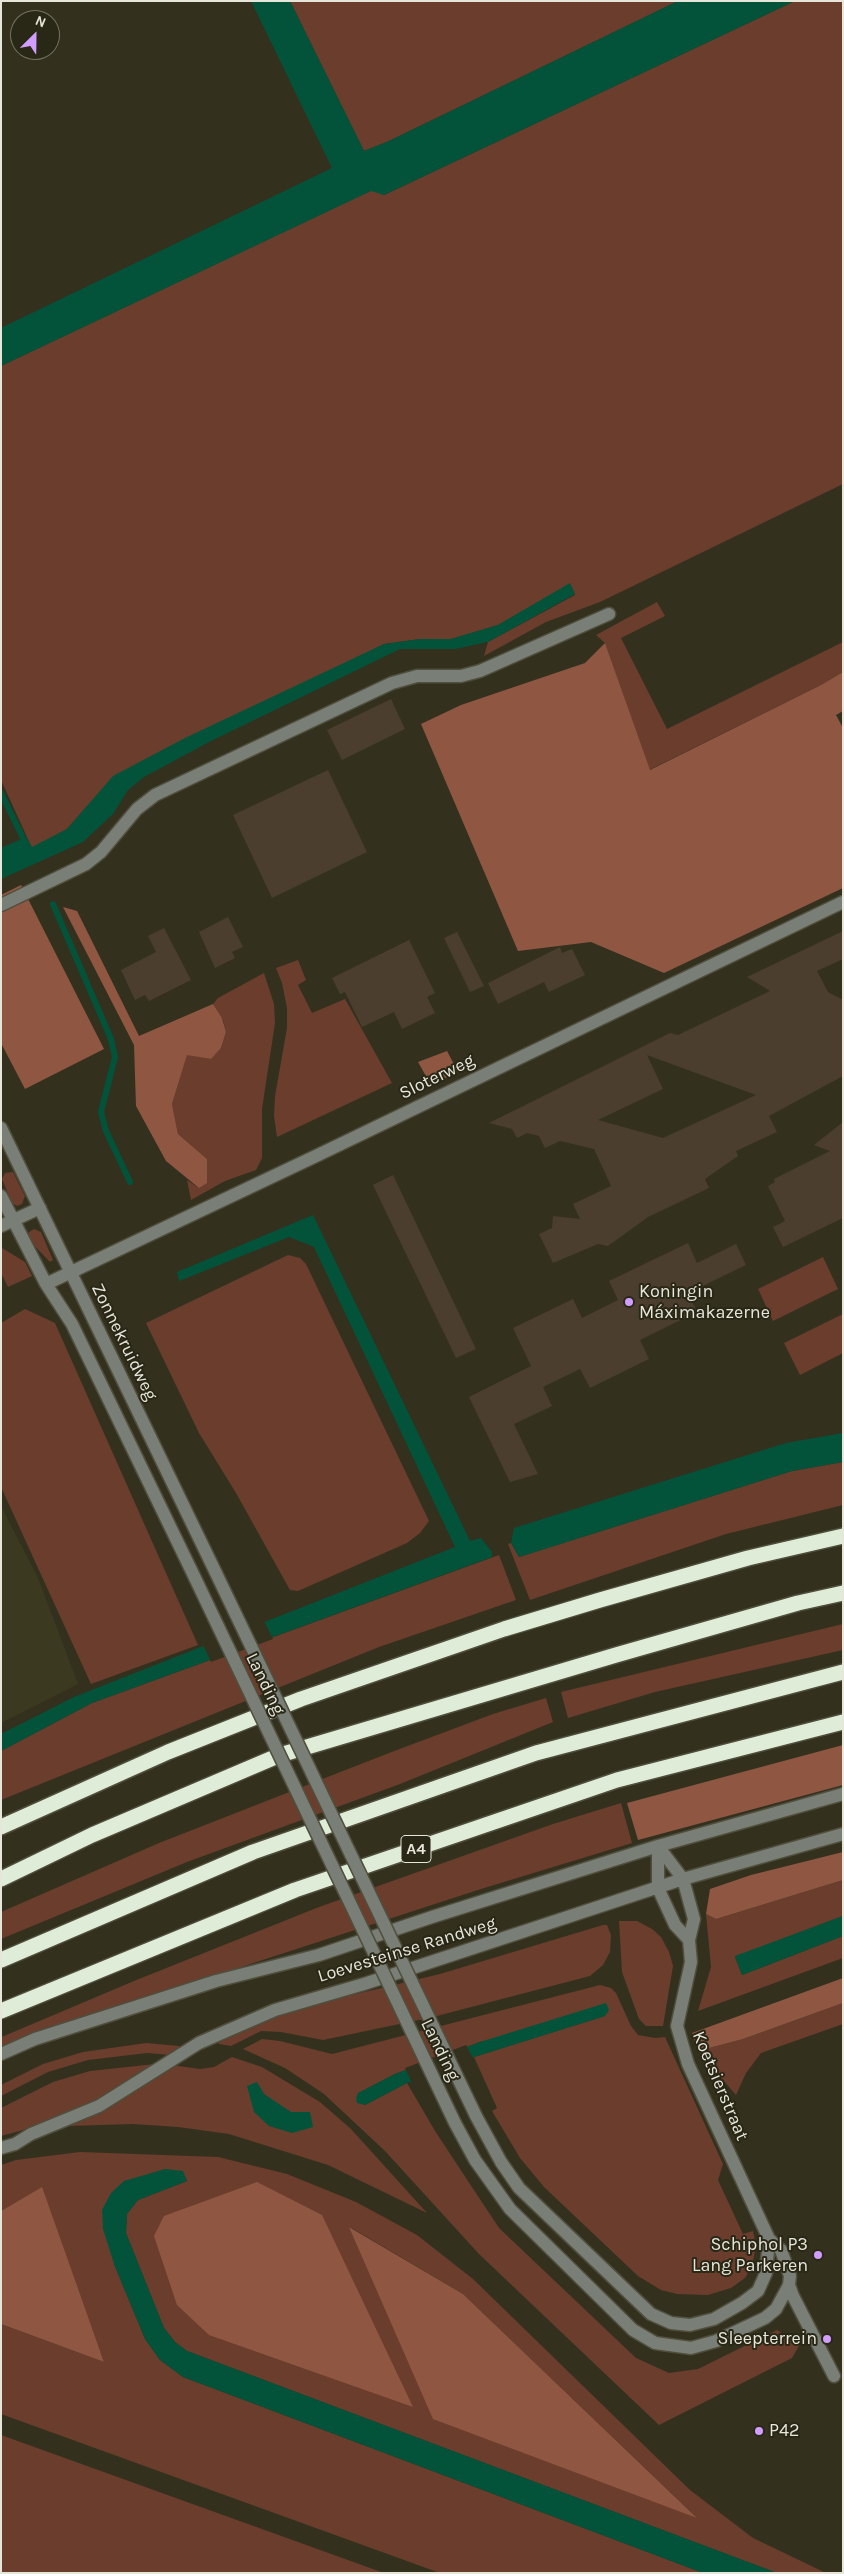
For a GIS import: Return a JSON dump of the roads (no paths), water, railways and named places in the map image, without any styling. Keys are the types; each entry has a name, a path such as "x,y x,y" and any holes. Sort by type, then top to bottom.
{"highway":[{"path":"1,1827 230,1726 346,1683 504,1629 600,1600 748,1558 843,1536"},
{"path":"1,1879 92,1835 280,1755 798,1603 843,1593"},
{"path":"1,1960 253,1852 536,1754 843,1672"},
{"name":"A4","path":"1,2011 324,1880 617,1780 843,1722"}],"street":[{"path":"1,905 86,864 102,852 137,809 155,795 392,682 417,676 460,676 480,670 609,614"},
{"name":"Sloterweg","path":"46,1284 843,902"},
{"name":"Zonnekruidweg","path":"1,1128 215,1571"},
{"path":"1,1196 7,1223 46,1284"},
{"path":"7,1223 40,1208"},
{"name":"Landing","path":"46,1284 72,1324 455,2123 474,2160 510,2209 633,2330 655,2343 691,2348 716,2340 765,2318 776,2310 789,2285"},
{"name":"Landing","path":"215,1571 476,2116 501,2162 519,2188 651,2314 671,2323 690,2325 714,2318 742,2303 758,2290 766,2273"},
{"name":"Loevesteinse Randweg","path":"1,2054 35,2039 216,1981 319,1955 432,1917 658,1846 843,1794"},
{"name":"Loevesteinse Randweg","path":"1,2148 15,2144 32,2134 99,2106 199,2044 275,2010 364,1984 683,1879 843,1834"},
{"path":"658,1846 658,1888 675,1925 689,1940"},
{"name":"Koetsierstraat","path":"658,1846 683,1879 694,1919 689,1940 691,1962 677,2026 688,2064 769,2239 780,2250 790,2276 789,2285 834,2376"},
{"name":"Koetsierstraat","path":"766,2273 769,2239"}],"waterway":[{"path":"1,793 27,846"},
{"path":"53,904 111,1039 115,1057 101,1112 106,1131 130,1182"}],"place":[{"name":"Koningin Máximakazerne","path":"629,1302"},
{"name":"Schiphol P3 Lang Parkeren","path":"818,2255"},
{"name":"Sleepterrein","path":"827,2339"},
{"name":"P42","path":"759,2431"}]}
